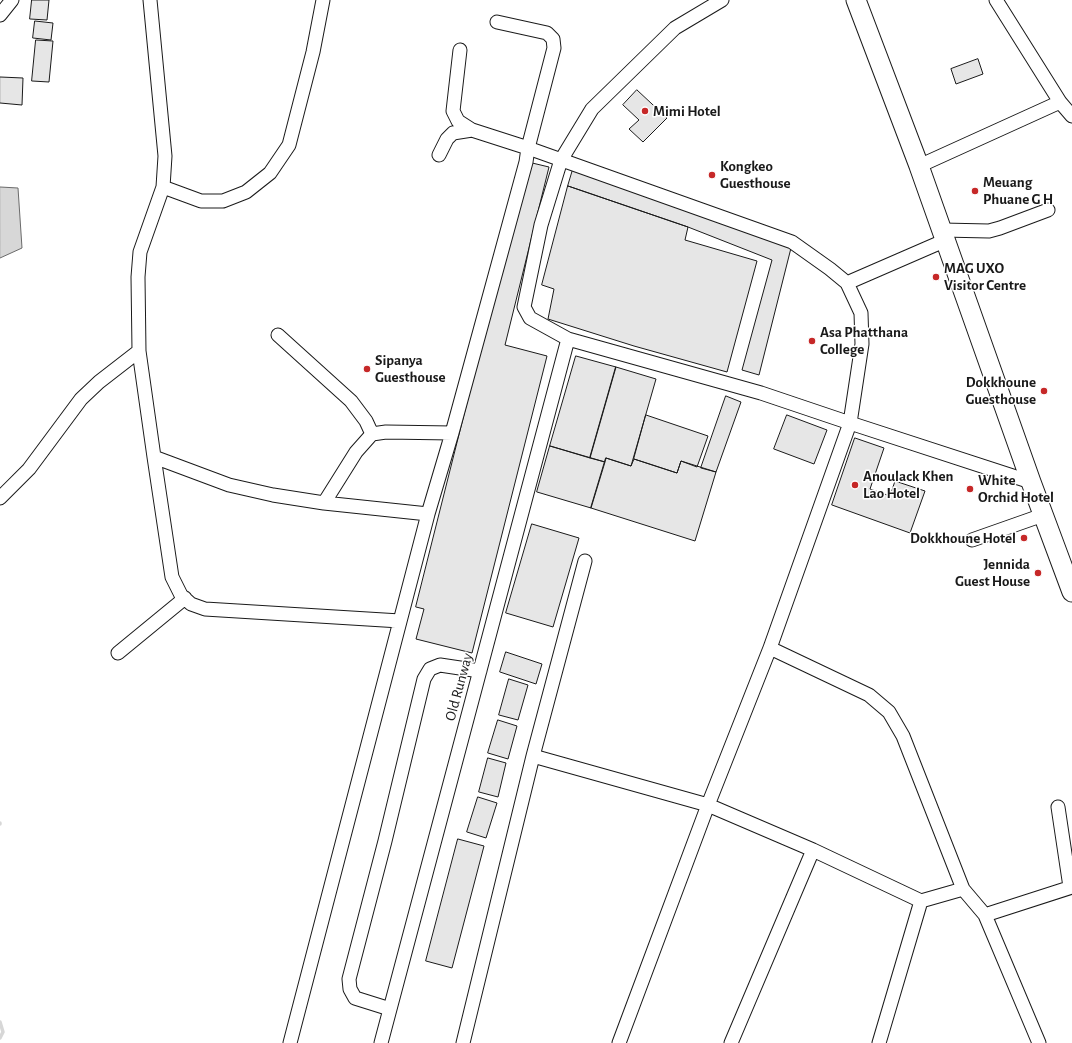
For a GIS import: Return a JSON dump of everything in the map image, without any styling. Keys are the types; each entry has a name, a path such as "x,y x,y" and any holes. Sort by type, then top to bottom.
{"highway":[{"path":"856,0 944,235 1030,482 1043,515 1068,567 1072,592"}],"street":[{"path":"0,15 12,0"},
{"path":"150,0 164,156 163,187 140,252 138,277 139,351 172,577 181,595 191,604 205,609 400,621"},
{"path":"163,187 201,201 223,201 246,192 270,173 289,146 313,52 324,0"},
{"path":"722,0 675,28 617,84 592,109 561,160 541,225 524,307 530,318 568,339 761,393 1030,482"},
{"path":"996,0 1060,102 1072,116"},
{"path":"290,1043 428,514 452,433 524,169 554,48 553,39 546,33 497,22"},
{"path":"460,50 452,112 458,121 472,130 528,148 792,242 830,269 846,283 861,313 862,344 850,423 770,648 708,805 619,1043"},
{"path":"919,166 1060,102"},
{"path":"439,155 447,139 453,133 472,130"},
{"path":"846,283 944,235 989,231 1048,210"},
{"path":"278,335 351,401 366,421 372,434"},
{"name":"Old Runway","path":"380,1043 568,339"},
{"path":"0,498 29,469 81,399 99,382 139,351"},
{"path":"324,503 356,452 372,434 386,432 452,433"},
{"path":"154,457 229,485 273,495 324,503 428,514"},
{"path":"972,540 1043,515"},
{"path":"463,1043 533,756 585,561"},
{"path":"118,653 185,598"},
{"path":"770,648 869,695 889,712 903,736 963,889 985,915 1039,1043"},
{"path":"390,1009 355,998 350,989 348,979 385,841 424,679 430,669 440,665 480,671"},
{"path":"533,756 708,805 813,850 921,900 963,889"},
{"path":"985,915 1071,887 1058,807"},
{"path":"731,1043 813,850"},
{"path":"879,1043 921,900"}],"shaded area":[{"path":"0,187 18,188 22,248 0,258"}],"building":[{"path":"32,0 49,0 47,20 30,19"},
{"path":"35,21 53,23 51,40 33,38"},
{"path":"36,40 53,41 49,82 32,81"},
{"path":"978,59 983,74 956,84 951,69"},
{"path":"0,77 23,78 22,105 0,103"},
{"name":"Mimi Hotel","path":"637,90 667,118 643,142 629,129 639,120 623,105"},
{"path":"528,162 549,167 505,345 547,356 472,653 416,639 424,609 416,607"},
{"path":"574,166 791,248 759,375 742,370 772,260 688,227 568,186"},
{"path":"568,186 688,227 685,240 757,261 727,372 634,346 548,319 554,289 542,285"},
{"path":"576,356 616,367 590,458 550,446"},
{"path":"616,367 656,379 631,466 606,458 605,462 590,458"},
{"path":"726,396 741,402 716,472 701,468"},
{"path":"646,415 708,436 697,467 681,461 677,473 634,459"},
{"path":"787,415 827,430 814,464 774,449"},
{"name":"Anoulack Khen Lao Hotel","path":"855,438 884,448 870,489 890,496 895,481 925,491 910,533 832,505"},
{"path":"550,446 605,462 591,508 537,492"},
{"path":"606,458 631,466 634,459 677,473 681,461 716,472 695,541 591,508"},
{"path":"532,524 579,538 553,627 506,613"},
{"path":"506,652 542,664 536,684 500,672"},
{"path":"509,679 528,685 518,720 499,715"},
{"path":"498,720 517,726 508,759 488,753"},
{"path":"488,758 506,763 498,797 479,792"},
{"path":"478,797 497,803 486,838 467,832"},
{"path":"458,839 484,846 452,968 426,961"}],"waterway":[{"path":"0,1022 3,1032 0,1038"}],"place":[{"name":"Mimi Hotel","path":"645,111"},
{"name":"Kongkeo Guesthouse","path":"712,175"},
{"name":"Meuang Phuane G H","path":"975,191"},
{"name":"MAG UXO Visitor Centre","path":"936,277"},
{"name":"Asa Phatthana College","path":"812,341"},
{"name":"Sipanya Guesthouse","path":"367,369"},
{"name":"Dokkhoune Guesthouse","path":"1044,391"},
{"name":"Anoulack Khen Lao Hotel","path":"855,485"},
{"name":"White Orchid Hotel","path":"970,489"},
{"name":"Dokkhoune Hotel","path":"1024,538"},
{"name":"Jennida Guest House","path":"1038,573"}]}
